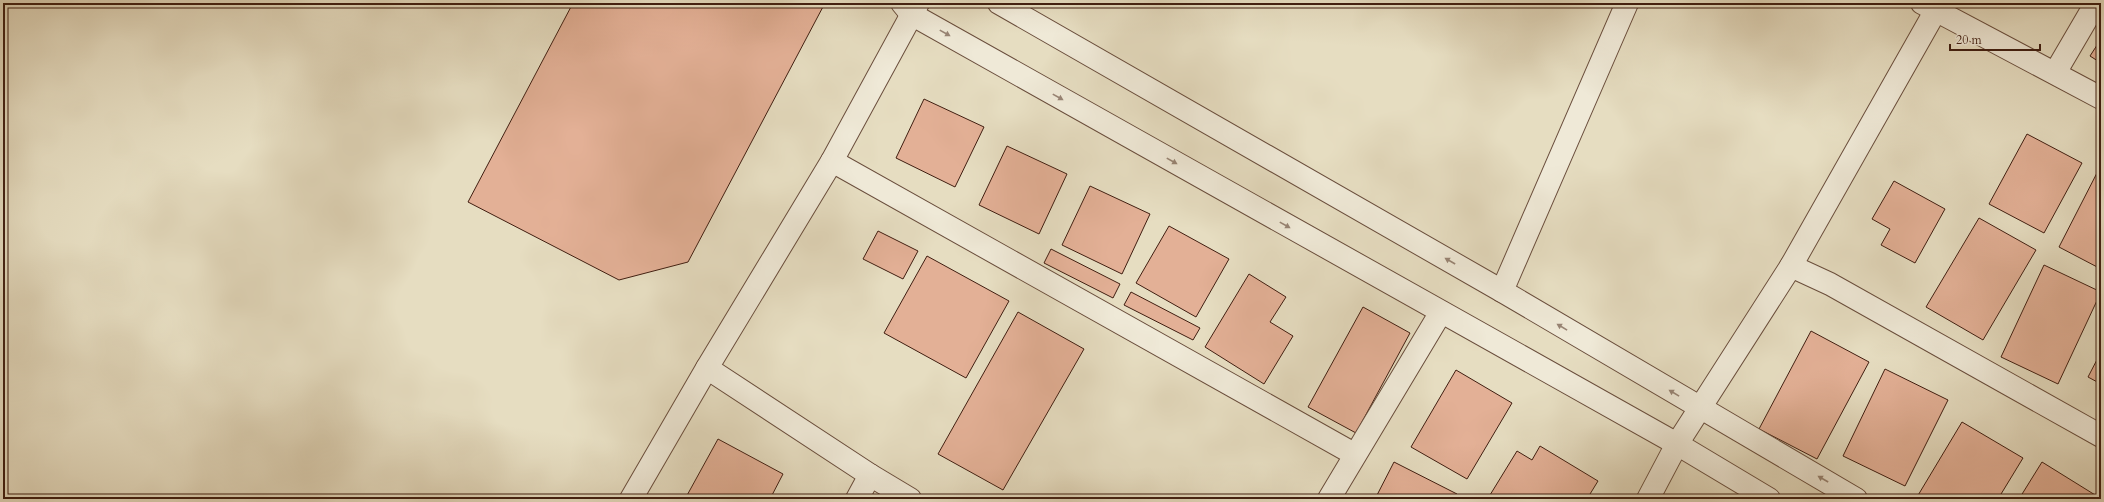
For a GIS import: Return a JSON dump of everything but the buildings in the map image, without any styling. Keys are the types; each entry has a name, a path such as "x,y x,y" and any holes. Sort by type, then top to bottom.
{"street":[{"path":"999,3 1502,291 1856,499"},
{"path":"1502,291 1627,3"},
{"path":"2055,73 2096,3"},
{"path":"631,499 707,368 832,162 911,7 1441,312 1677,444 1769,499"},
{"path":"1648,499 1677,444 1701,409 1791,266 1929,7 2101,98"},
{"path":"832,162 1354,454"},
{"path":"1791,266 1830,284 2101,436"},
{"path":"1329,499 1354,454 1441,312"},
{"path":"707,368 870,475 910,499"},
{"path":"857,499 870,475"}]}
